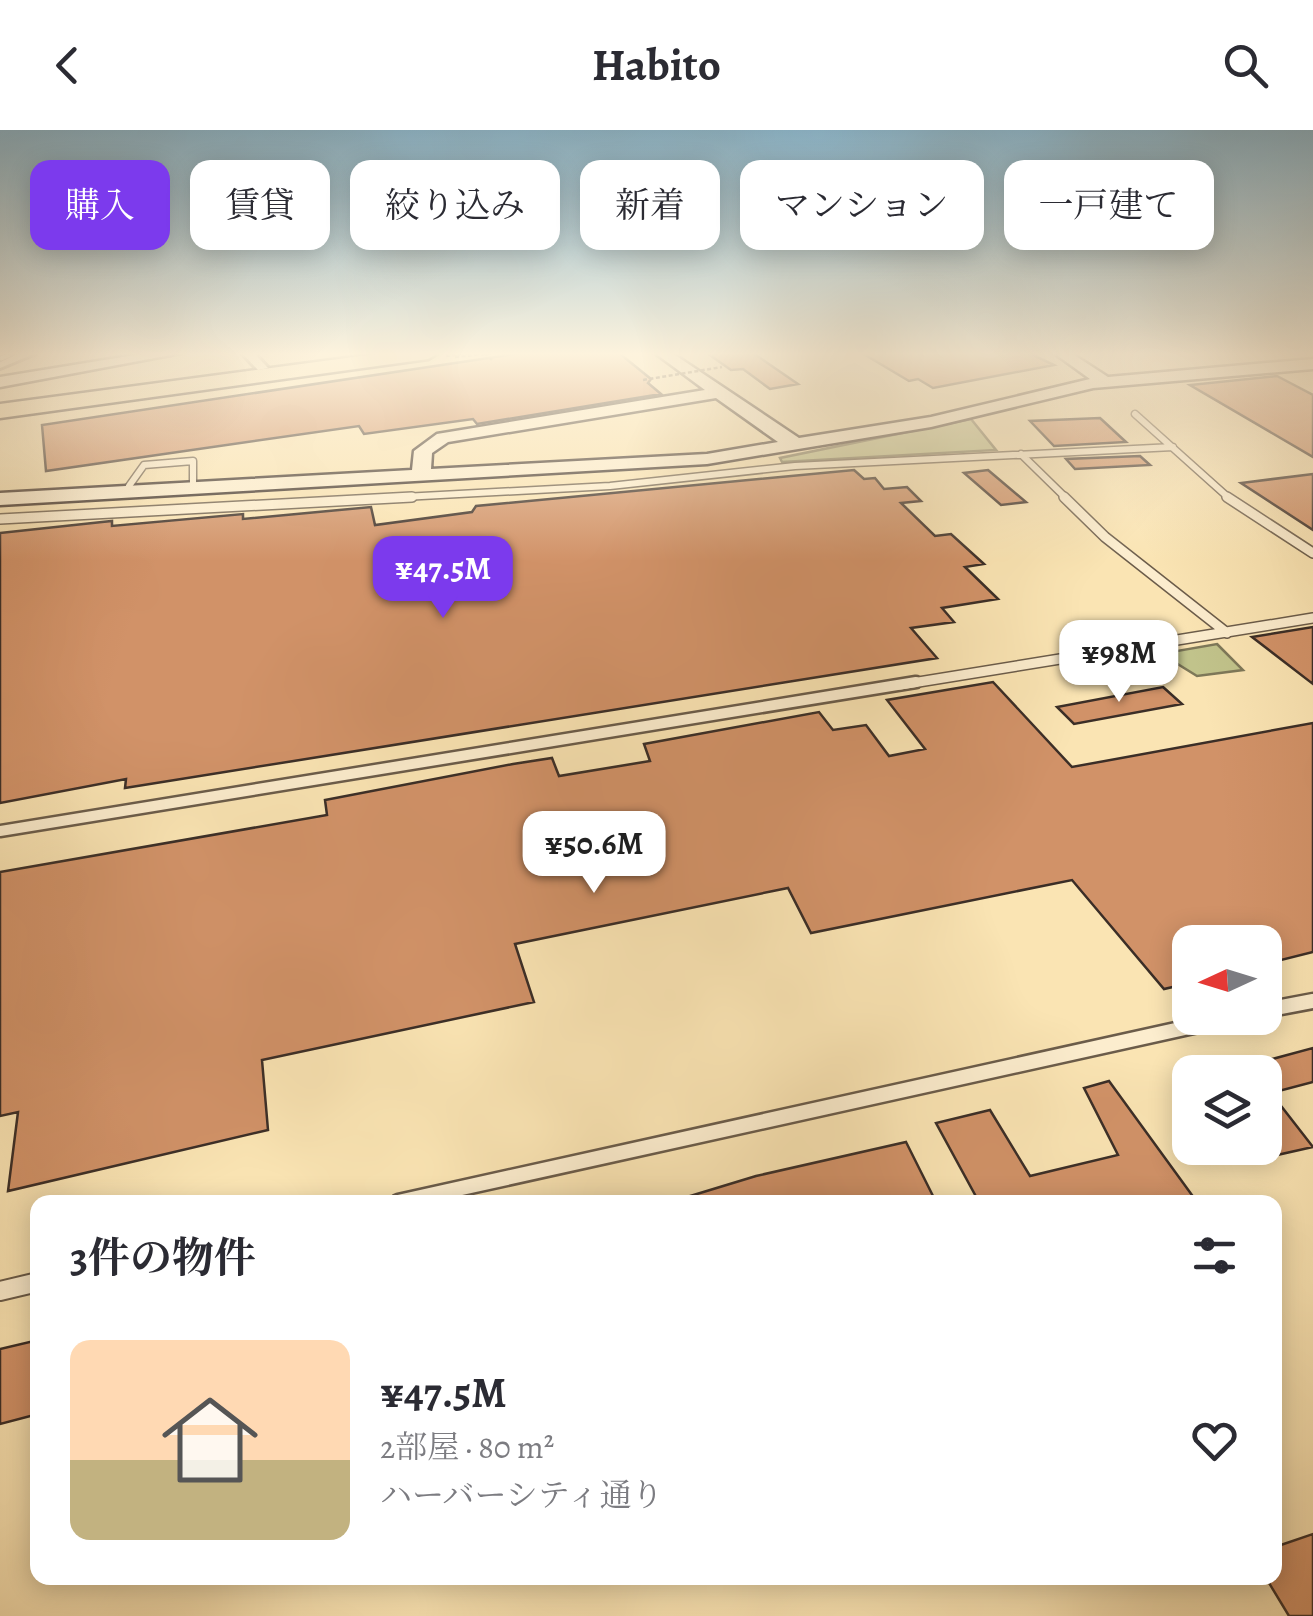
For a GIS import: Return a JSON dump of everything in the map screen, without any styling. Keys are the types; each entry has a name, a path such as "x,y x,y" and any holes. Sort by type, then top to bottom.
{"street":[{"path":"421,472 426,447 456,435 533,422"},
{"path":"769,422 799,441"},
{"path":"773,422 799,441"},
{"path":"0,495 193,482 672,462 889,422"},
{"path":"0,495 421,472"}],"lane":[{"path":"1144,422 1224,495 1313,553"},
{"path":"0,519 610,486 794,466 1172,447"},
{"path":"1021,454 1105,538 1227,632"},
{"path":"0,831 1313,618"},
{"path":"1282,1007 1313,1001"},
{"path":"430,1195 1172,1031"},
{"path":"0,1291 30,1284"}],"green space":[{"path":"955,422 974,422 996,450 782,462 780,458"},
{"path":"1217,644 1243,670 1197,676 1168,658 1171,652"}],"building":[{"path":"449,422 364,434 359,426 46,471 42,425"},
{"path":"1031,422 1105,422 1126,442 1054,446"},
{"path":"1254,422 1313,422 1313,457"},
{"path":"1140,456 1150,465 1075,469 1066,459"},
{"path":"854,470 864,479 875,478 884,489 907,487 921,501 901,503 935,536 951,534 984,564 965,567 998,599 942,608 954,622 911,628 937,658 125,788 126,779 0,803 0,533 112,521 112,526 243,514 243,519 371,507 375,525 472,512 476,506"},
{"path":"988,470 1026,502 1001,505 964,473"},
{"path":"1313,474 1313,530 1241,483"},
{"path":"1313,627 1313,684 1252,637"},
{"path":"993,682 1072,767 1313,723 1313,952 1282,960 1282,925 1172,925 1172,987 1164,989 1072,880 811,933 788,888 515,944 534,1002 262,1060 268,1130 8,1191 18,1112 0,1116 0,872 327,815 325,800 513,764 552,758 559,776 650,761 644,744 819,712 833,730 866,725 889,756 925,749 887,700"},
{"path":"1163,687 1182,704 1074,724 1057,707"},
{"path":"1313,1048 1313,1082 1282,1090 1282,1056"},
{"path":"1109,1081 1192,1195 975,1195 936,1123 990,1110 1030,1176 1118,1155 1084,1088"},
{"path":"1282,1107 1313,1147 1282,1154"},
{"path":"906,1142 932,1195 694,1195 756,1176"},
{"path":"30,1342 30,1416 0,1424 0,1349"},
{"path":"1313,1534 1313,1616 1289,1616 1270,1585 1282,1585 1282,1545"}]}
